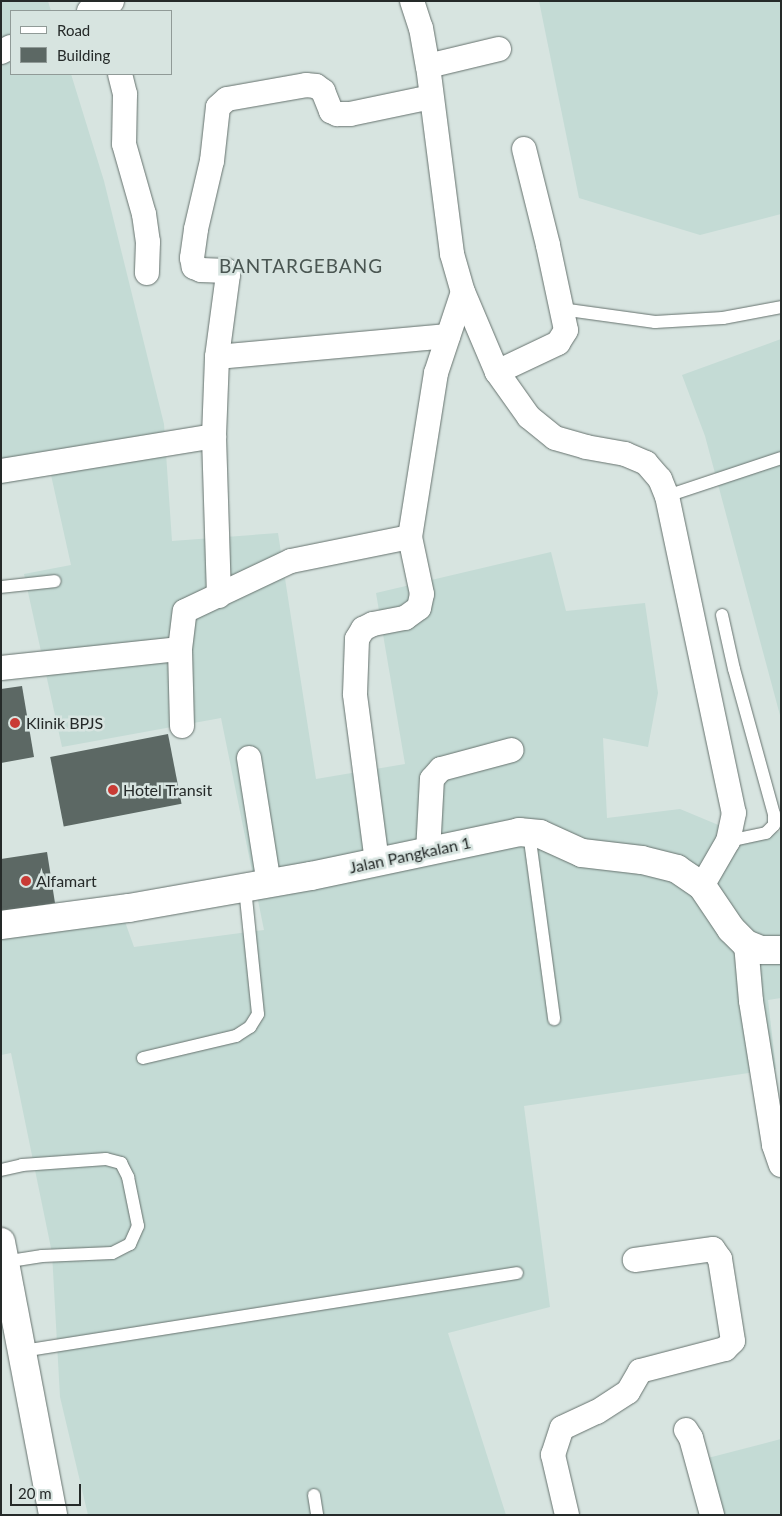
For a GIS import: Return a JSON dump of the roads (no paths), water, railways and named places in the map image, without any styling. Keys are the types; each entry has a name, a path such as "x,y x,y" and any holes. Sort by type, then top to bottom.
{"main road":[{"name":"Jalan Pangkalan 1","path":"1,925 129,908 257,886 519,832 540,834 582,853 642,860 677,868 702,886 731,930 746,944"},
{"path":"746,944 761,950 781,950"},
{"path":"3,1252 53,1515"}],"street":[{"path":"412,1 421,28 428,66 452,254 463,292 497,372 529,417 555,438 586,447 625,454 646,463 660,478 667,496 734,813 728,841 702,886"},
{"path":"428,66 499,49"},
{"path":"120,75 125,94 124,144 144,214 148,242 147,273"},
{"path":"219,596 214,436 217,358 228,275 227,271 201,270 194,267 192,258 196,230 212,161 218,107 227,99 306,86 316,86 323,91 331,111 337,114 350,114 431,97"},
{"path":"497,372 558,343 566,330 560,309 548,245 524,150"},
{"path":"378,862 355,694 357,639 363,629 373,624 405,618 419,608 422,594 410,537 436,373 463,292"},
{"path":"217,358 448,336"},
{"path":"1,471 214,436"},
{"path":"182,726 180,649 185,611 194,605 219,596 291,561 410,537"},
{"path":"1,668 180,649"},
{"path":"428,852 432,779 441,769 512,750"},
{"path":"249,758 257,886"},
{"path":"746,944 751,1001 774,1145 781,1164"},
{"path":"567,1515 553,1455 562,1428 597,1412 628,1392 640,1372 725,1349 733,1342 720,1259 713,1249 635,1260"},
{"path":"686,1430 691,1438 712,1515"}],"lane":[{"path":"560,309 655,322 724,318 781,307"},
{"path":"667,496 781,458"},
{"path":"1,587 55,581"},
{"path":"722,615 734,669 774,814 774,825 766,833 728,841"},
{"path":"529,833 554,1019"},
{"path":"143,1058 236,1036 250,1027 258,1014 257,886"},
{"path":"1,1170 22,1165 106,1158 121,1163 128,1177 138,1226 130,1244 112,1253 42,1256 3,1252"},
{"path":"23,1351 517,1273"},
{"path":"314,1495 317,1515"}],"place":[{"name":"Klinik BPJS","path":"15,723"},
{"name":"Hotel Transit","path":"113,790"},
{"name":"Alfamart","path":"26,881"}],"district":[{"name":"BANTARGEBANG","path":"301,266"}]}
